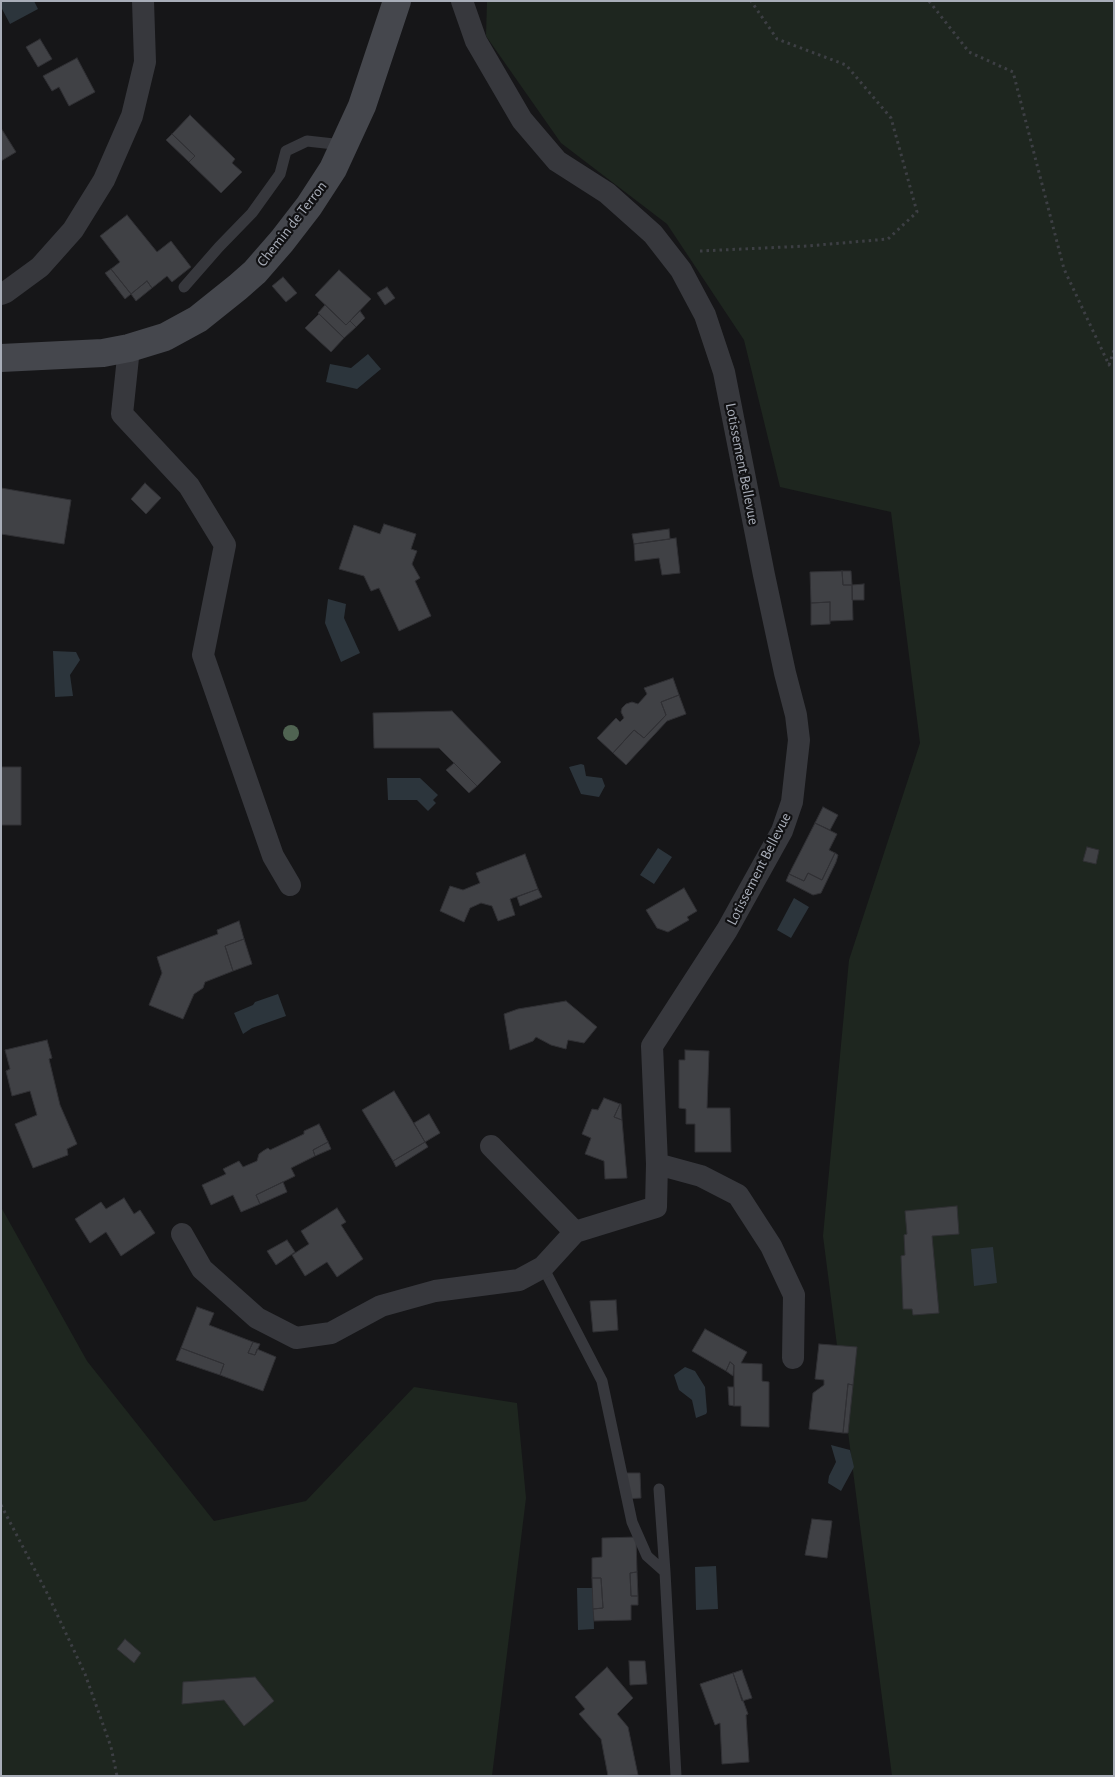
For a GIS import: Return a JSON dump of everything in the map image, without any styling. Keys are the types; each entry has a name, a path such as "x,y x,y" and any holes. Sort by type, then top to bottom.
{"street":[{"path":"1,294 40,266 72,230 104,180 132,116 145,62 142,1"},
{"name":"Chemin de Terron","path":"1,358 103,353 129,348 165,337 198,319 255,272 309,206 333,169 362,106 397,1"},
{"name":"Lotissement Bellevue","path":"462,1 476,40 522,120 556,161 607,192 653,234 681,270 705,315 724,372 768,595 796,715 799,740 792,802 782,831 727,930 652,1046 657,1164 656,1207 575,1232"},
{"path":"129,348 122,414 189,486 224,545 203,655 273,856 290,885"},
{"path":"182,1234 202,1269 257,1318 296,1338 331,1333 381,1306 435,1291 519,1280 544,1267 575,1232 491,1146"},
{"path":"657,1164 701,1176 738,1195 771,1246 794,1295 793,1358"}],"lane":[{"path":"184,287 252,213 280,174 286,150 306,140 343,145"},
{"path":"544,1267 602,1381 632,1522 647,1556 665,1572"},
{"path":"659,1490 676,1776"}],"path":[{"path":"667,252 808,246 888,239 917,212 890,118 846,65 777,40 751,1"},
{"path":"929,1 969,52 1013,72 1064,269 1109,365 1114,350"},
{"path":"1,1505 48,1595 85,1674 111,1747 117,1776"}],"shaded area":[{"path":"1,1 34,1 38,9 10,24 1,7"},
{"path":"487,1 1114,1 1114,1776 892,1776 823,1236 849,960 920,743 891,512 780,487 744,340 667,224 561,143 486,36"},
{"path":"368,354 381,369 357,389 326,382 330,364 351,368"},
{"path":"328,599 346,604 344,618 360,653 341,662 325,623"},
{"path":"53,651 76,652 80,660 70,675 73,696 55,697"},
{"path":"584,765 586,776 602,778 605,786 599,797 581,794 569,767"},
{"path":"387,778 420,778 438,795 433,800 436,803 428,811 417,800 388,800"},
{"path":"658,848 672,857 654,884 640,875"},
{"path":"794,898 809,907 791,938 777,930"},
{"path":"278,994 286,1016 252,1028 243,1034 234,1013 253,1005 255,1002"},
{"path":"1,1207 87,1361 214,1521 306,1501 414,1387 517,1403 526,1498 492,1776 1,1776"},
{"path":"993,1247 997,1283 974,1286 971,1249"},
{"path":"685,1367 695,1371 705,1387 707,1412 696,1418 692,1400 679,1390 674,1375"},
{"path":"831,1445 850,1450 854,1467 841,1491 828,1483 829,1476 836,1462"},
{"path":"716,1566 718,1609 696,1610 695,1567"},
{"path":"577,1588 593,1588 594,1629 578,1630"}],"building":[{"path":"40,39 52,59 38,67 26,47"},
{"path":"77,58 95,92 69,106 59,87 52,91 43,76"},
{"path":"190,115 235,159 232,163 242,172 221,193 189,162 195,156 172,134"},
{"path":"1,128 16,152 1,161"},
{"path":"172,134 195,156 189,162 166,140"},
{"path":"127,215 157,252 171,241 191,267 172,282 167,276 152,288 147,281 131,294 111,269 120,262 100,236"},
{"path":"111,269 131,294 125,299 105,273"},
{"path":"339,270 371,299 346,325 315,295"},
{"path":"283,277 297,293 286,302 272,286"},
{"path":"147,281 152,288 136,301 131,294"},
{"path":"387,287 395,298 385,305 377,293"},
{"path":"325,305 346,325 350,321 356,327 344,338 318,313"},
{"path":"360,311 365,318 356,327 350,321"},
{"path":"319,314 344,338 331,352 305,328"},
{"path":"145,483 161,498 146,514 131,499"},
{"path":"1,488 71,500 64,544 1,534"},
{"path":"384,524 416,534 411,549 417,551 412,564 420,578 415,581 431,616 399,631 379,588 371,591 364,576 339,569 354,525 380,534"},
{"path":"669,529 670,539 634,544 632,534"},
{"path":"676,538 680,573 662,575 659,558 635,561 634,544"},
{"path":"842,571 851,571 852,585 843,585"},
{"path":"842,571 843,585 852,585 853,620 830,621 830,602 811,603 810,572"},
{"path":"864,584 864,600 852,600 852,585"},
{"path":"830,602 830,624 811,625 811,603"},
{"path":"673,678 679,695 661,702 666,715 644,738 634,730 613,753 597,738 616,718 620,722 624,718 621,712 626,704 632,702 638,704 647,694 644,688"},
{"path":"679,695 686,714 667,721 626,765 613,753 634,730 644,738 666,715 661,702"},
{"path":"452,711 501,762 477,786 439,748 374,748 373,713"},
{"path":"454,763 477,786 469,793 446,770"},
{"path":"1,767 21,767 21,825 1,825"},
{"path":"823,807 838,815 830,830 815,823"},
{"path":"815,823 837,834 829,850 835,853 822,880 808,873 804,881 789,874"},
{"path":"1087,847 1099,850 1096,864 1083,861"},
{"path":"835,853 838,855 836,862 821,893 813,895 786,881 789,874 804,881 808,873 822,880"},
{"path":"525,854 538,889 510,899 515,915 498,921 492,906 481,903 470,908 464,922 440,911 450,886 463,890 480,883 476,873"},
{"path":"684,888 697,911 687,917 689,920 668,932 657,928 646,910"},
{"path":"538,889 542,897 520,906 517,897"},
{"path":"239,921 244,939 225,946 233,971 205,982 203,988 194,994 183,1019 149,1005 162,973 157,957 218,934 217,930"},
{"path":"244,939 252,964 233,971 225,946"},
{"path":"566,1001 597,1027 584,1043 568,1040 566,1049 551,1045 536,1037 533,1041 510,1050 504,1014 518,1009"},
{"path":"47,1040 52,1058 49,1059 60,1105 77,1144 67,1149 68,1155 33,1168 15,1124 37,1115 30,1091 12,1096 6,1071 10,1069 5,1050"},
{"path":"685,1050 709,1051 707,1108 730,1108 731,1152 695,1152 695,1124 686,1124 686,1109 679,1108 679,1060 685,1060"},
{"path":"394,1091 425,1142 393,1161 362,1110"},
{"path":"604,1098 620,1104 614,1117 622,1120 627,1178 605,1179 604,1161 585,1154 591,1138 582,1134 592,1109 598,1110"},
{"path":"621,1104 622,1120 614,1117"},
{"path":"429,1114 440,1133 425,1142 414,1123"},
{"path":"319,1124 328,1142 313,1150 315,1156 291,1168 295,1176 256,1195 260,1204 241,1212 233,1195 211,1205 202,1185 226,1174 223,1169 239,1161 243,1167 257,1161 259,1154 268,1148 270,1150 304,1134 304,1131"},
{"path":"328,1142 331,1149 315,1156 313,1150"},
{"path":"425,1142 428,1147 396,1167 393,1161"},
{"path":"283,1182 287,1192 260,1204 256,1195"},
{"path":"124,1198 134,1214 140,1210 155,1233 121,1256 106,1232 90,1243 75,1219 101,1202 106,1209"},
{"path":"957,1206 959,1234 932,1236 939,1313 913,1315 912,1309 903,1309 901,1256 905,1255 904,1235 907,1234 905,1211"},
{"path":"337,1208 346,1222 341,1225 363,1259 337,1277 327,1262 305,1276 292,1255 309,1244 301,1231"},
{"path":"287,1240 295,1252 276,1265 267,1251"},
{"path":"616,1300 618,1330 593,1332 590,1301"},
{"path":"197,1307 214,1313 209,1325 253,1342 248,1353 255,1355 257,1349 276,1357 263,1391 220,1375 224,1364 181,1348"},
{"path":"705,1329 747,1352 741,1363 762,1364 762,1381 769,1382 769,1427 741,1426 741,1406 734,1406 734,1365 730,1362 726,1371 692,1351"},
{"path":"253,1342 260,1344 255,1355 248,1353"},
{"path":"819,1344 857,1347 853,1385 848,1384 843,1433 809,1429 813,1393 824,1385 824,1380 815,1379"},
{"path":"181,1348 224,1364 220,1375 176,1360"},
{"path":"730,1362 734,1365 733,1376 726,1371"},
{"path":"848,1384 853,1385 848,1433 843,1433"},
{"path":"728,1387 734,1387 734,1406 729,1405"},
{"path":"624,1473 640,1473 641,1498 624,1499"},
{"path":"812,1519 832,1521 827,1558 805,1555"},
{"path":"636,1537 637,1572 630,1573 631,1596 638,1596 638,1605 631,1605 631,1620 594,1621 593,1609 603,1608 601,1578 592,1578 592,1558 602,1557 602,1538"},
{"path":"637,1572 638,1596 631,1596 630,1573"},
{"path":"592,1578 601,1578 603,1608 593,1609"},
{"path":"125,1639 141,1653 134,1663 117,1649"},
{"path":"629,1661 645,1661 647,1684 630,1685"},
{"path":"607,1667 633,1698 617,1714 628,1727 638,1775 608,1776 601,1739 579,1714 585,1709 575,1697"},
{"path":"742,1670 752,1698 742,1701 733,1673"},
{"path":"733,1673 748,1714 746,1715 749,1762 722,1764 720,1723 715,1725 700,1684"},
{"path":"255,1677 274,1701 244,1726 224,1700 182,1704 183,1682"}]}
